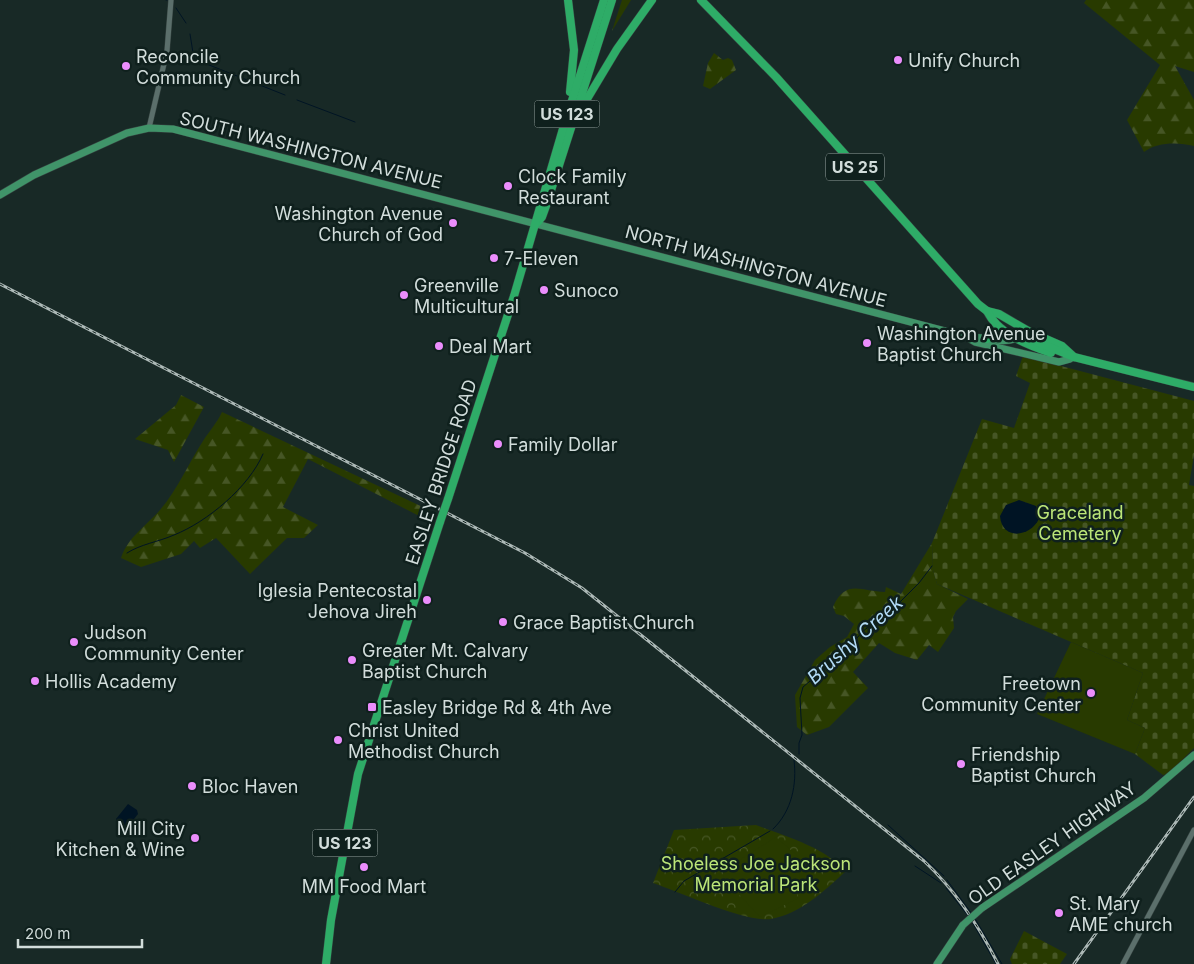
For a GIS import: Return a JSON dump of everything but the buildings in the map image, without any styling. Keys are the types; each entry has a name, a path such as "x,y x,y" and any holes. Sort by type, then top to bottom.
{"highway":[{"path":"559,141 574,66 574,38 568,0"},
{"name":"US 123","path":"554,173 559,141 604,0"},
{"name":"US 123","path":"554,173 570,134 612,0"},
{"path":"570,134 586,100 650,0"},
{"name":"US 25","path":"702,1 803,108 966,293 987,311 992,321 1018,338"},
{"name":"EASLEY BRIDGE ROAD","path":"326,964 331,920 358,774 537,223 537,215 554,173"},
{"name":"US 25","path":"987,311 999,314 1030,332 1062,346 1072,358 1194,387"},
{"path":"987,339 996,336 998,326"},
{"path":"1018,338 1027,338 1072,358"}],"main road":[{"name":"SOUTH WASHINGTON AVENUE","path":"0,195 65,161 127,134 149,128 184,131 537,223"},
{"name":"NORTH WASHINGTON AVENUE","path":"537,223 968,337 1001,342 1018,338"},
{"name":"NORTH WASHINGTON AVENUE","path":"968,337 975,342 1059,362 1072,358"},
{"name":"OLD EASLEY HIGHWAY","path":"937,964 963,925 982,908 1144,798 1194,755"}],"street":[{"path":"149,128 167,50 171,0"},
{"path":"1123,964 1194,830"}],"green space":[{"path":"622,0 631,0 612,31"},
{"path":"1086,0 1194,0 1194,72 1175,66 1194,100 1194,146 1168,144 1155,146 1144,152 1127,120 1160,65 1084,3"},
{"path":"714,53 723,60 728,58 732,60 736,70 710,89 703,86 708,63"},
{"name":"Graceland Cemetery","path":"1023,356 1194,401 1194,455 1189,485 1194,486 1194,748 1168,774 1163,775 1135,754 1145,728 1127,720 1143,673 937,584 933,570 932,543 982,419 1014,428 1030,383 1016,376"},
{"path":"181,395 204,407 174,462 168,450 135,439 176,405"},
{"path":"222,412 429,510 427,520 308,459 283,507 318,525 304,538 287,538 250,574 216,538 200,548 194,541 181,554 141,567 121,558 128,544 160,510 172,494"},
{"path":"932,543 933,570 937,584 968,599 956,611 953,617 954,628 938,652 929,645 917,660 895,653 879,643 853,672 868,688 829,727 807,735 797,727 795,695 815,660 830,647 847,637 854,624 844,616 836,614 833,607 838,598 843,592 849,590 861,589 885,592 886,587 901,594"},
{"name":"Freetown Community Center","path":"1071,642 1143,673 1127,720 1145,728 1135,754 1037,714"},
{"name":"Shoeless Joe Jackson Memorial Park","path":"756,825 817,849 828,856 845,872 802,907 771,919 760,919 730,912 653,883 674,830"},
{"path":"776,837 801,859 797,899 760,917 723,877 724,870"},
{"path":"1024,931 1067,954 1060,964 1012,964 1010,959"}],"water":[{"path":"1019,500 1036,506 1039,519 1029,530 1017,534 1006,530 1000,516 1006,505"},
{"path":"128,804 137,810 138,814 130,824 123,828 116,822 116,819"}],"waterway":[{"path":"176,8 186,23"},
{"path":"190,34 194,59 285,95"},
{"path":"297,100 355,122"},
{"path":"127,553 200,522 237,491 248,479 263,454"},
{"name":"Brushy Creek","path":"799,754 799,743 802,735 800,698 803,687 848,649 862,632 901,601 919,583 932,566"},
{"name":"Brushy Creek","path":"773,829 785,814 792,797 795,778 794,760"},
{"path":"888,825 944,876"},
{"name":"Brushy Creek","path":"675,892 684,881 770,831"},
{"path":"915,866 941,883"},
{"path":"947,880 972,914"},
{"path":"946,888 969,917"},
{"path":"974,917 1002,964"},
{"path":"971,920 996,964"}],"railway":[{"path":"0,284 525,553 582,588 924,861 936,872 966,909 998,964"},
{"path":"1074,964 1194,797"}],"place":[{"name":"Unify Church","path":"898,60"},
{"name":"Reconcile Community Church","path":"126,66"},
{"name":"Clock Family Restaurant","path":"508,186"},
{"name":"Washington Avenue Church of God","path":"453,223"},
{"name":"7-Eleven","path":"494,258"},
{"name":"Sunoco","path":"544,290"},
{"name":"Greenville Multicultural","path":"404,295"},
{"name":"Washington Avenue Baptist Church","path":"867,343"},
{"name":"Deal Mart","path":"439,346"},
{"name":"Family Dollar","path":"498,444"},
{"name":"Iglesia Pentecostal Jehova Jireh","path":"427,600"},
{"name":"Grace Baptist Church","path":"503,622"},
{"name":"Judson Community Center","path":"74,642"},
{"name":"Greater Mt. Calvary Baptist Church","path":"352,660"},
{"name":"Hollis Academy","path":"35,681"},
{"name":"Freetown Community Center","path":"1091,693"},
{"name":"Easley Bridge Rd & 4th Ave","path":"372,707"},
{"name":"Christ United Methodist Church","path":"338,740"},
{"name":"Friendship Baptist Church","path":"961,764"},
{"name":"Bloc Haven","path":"192,786"},
{"name":"Mill City Kitchen & Wine","path":"195,838"},
{"name":"MM Food Mart","path":"364,867"},
{"name":"St. Mary AME church","path":"1059,913"}]}
